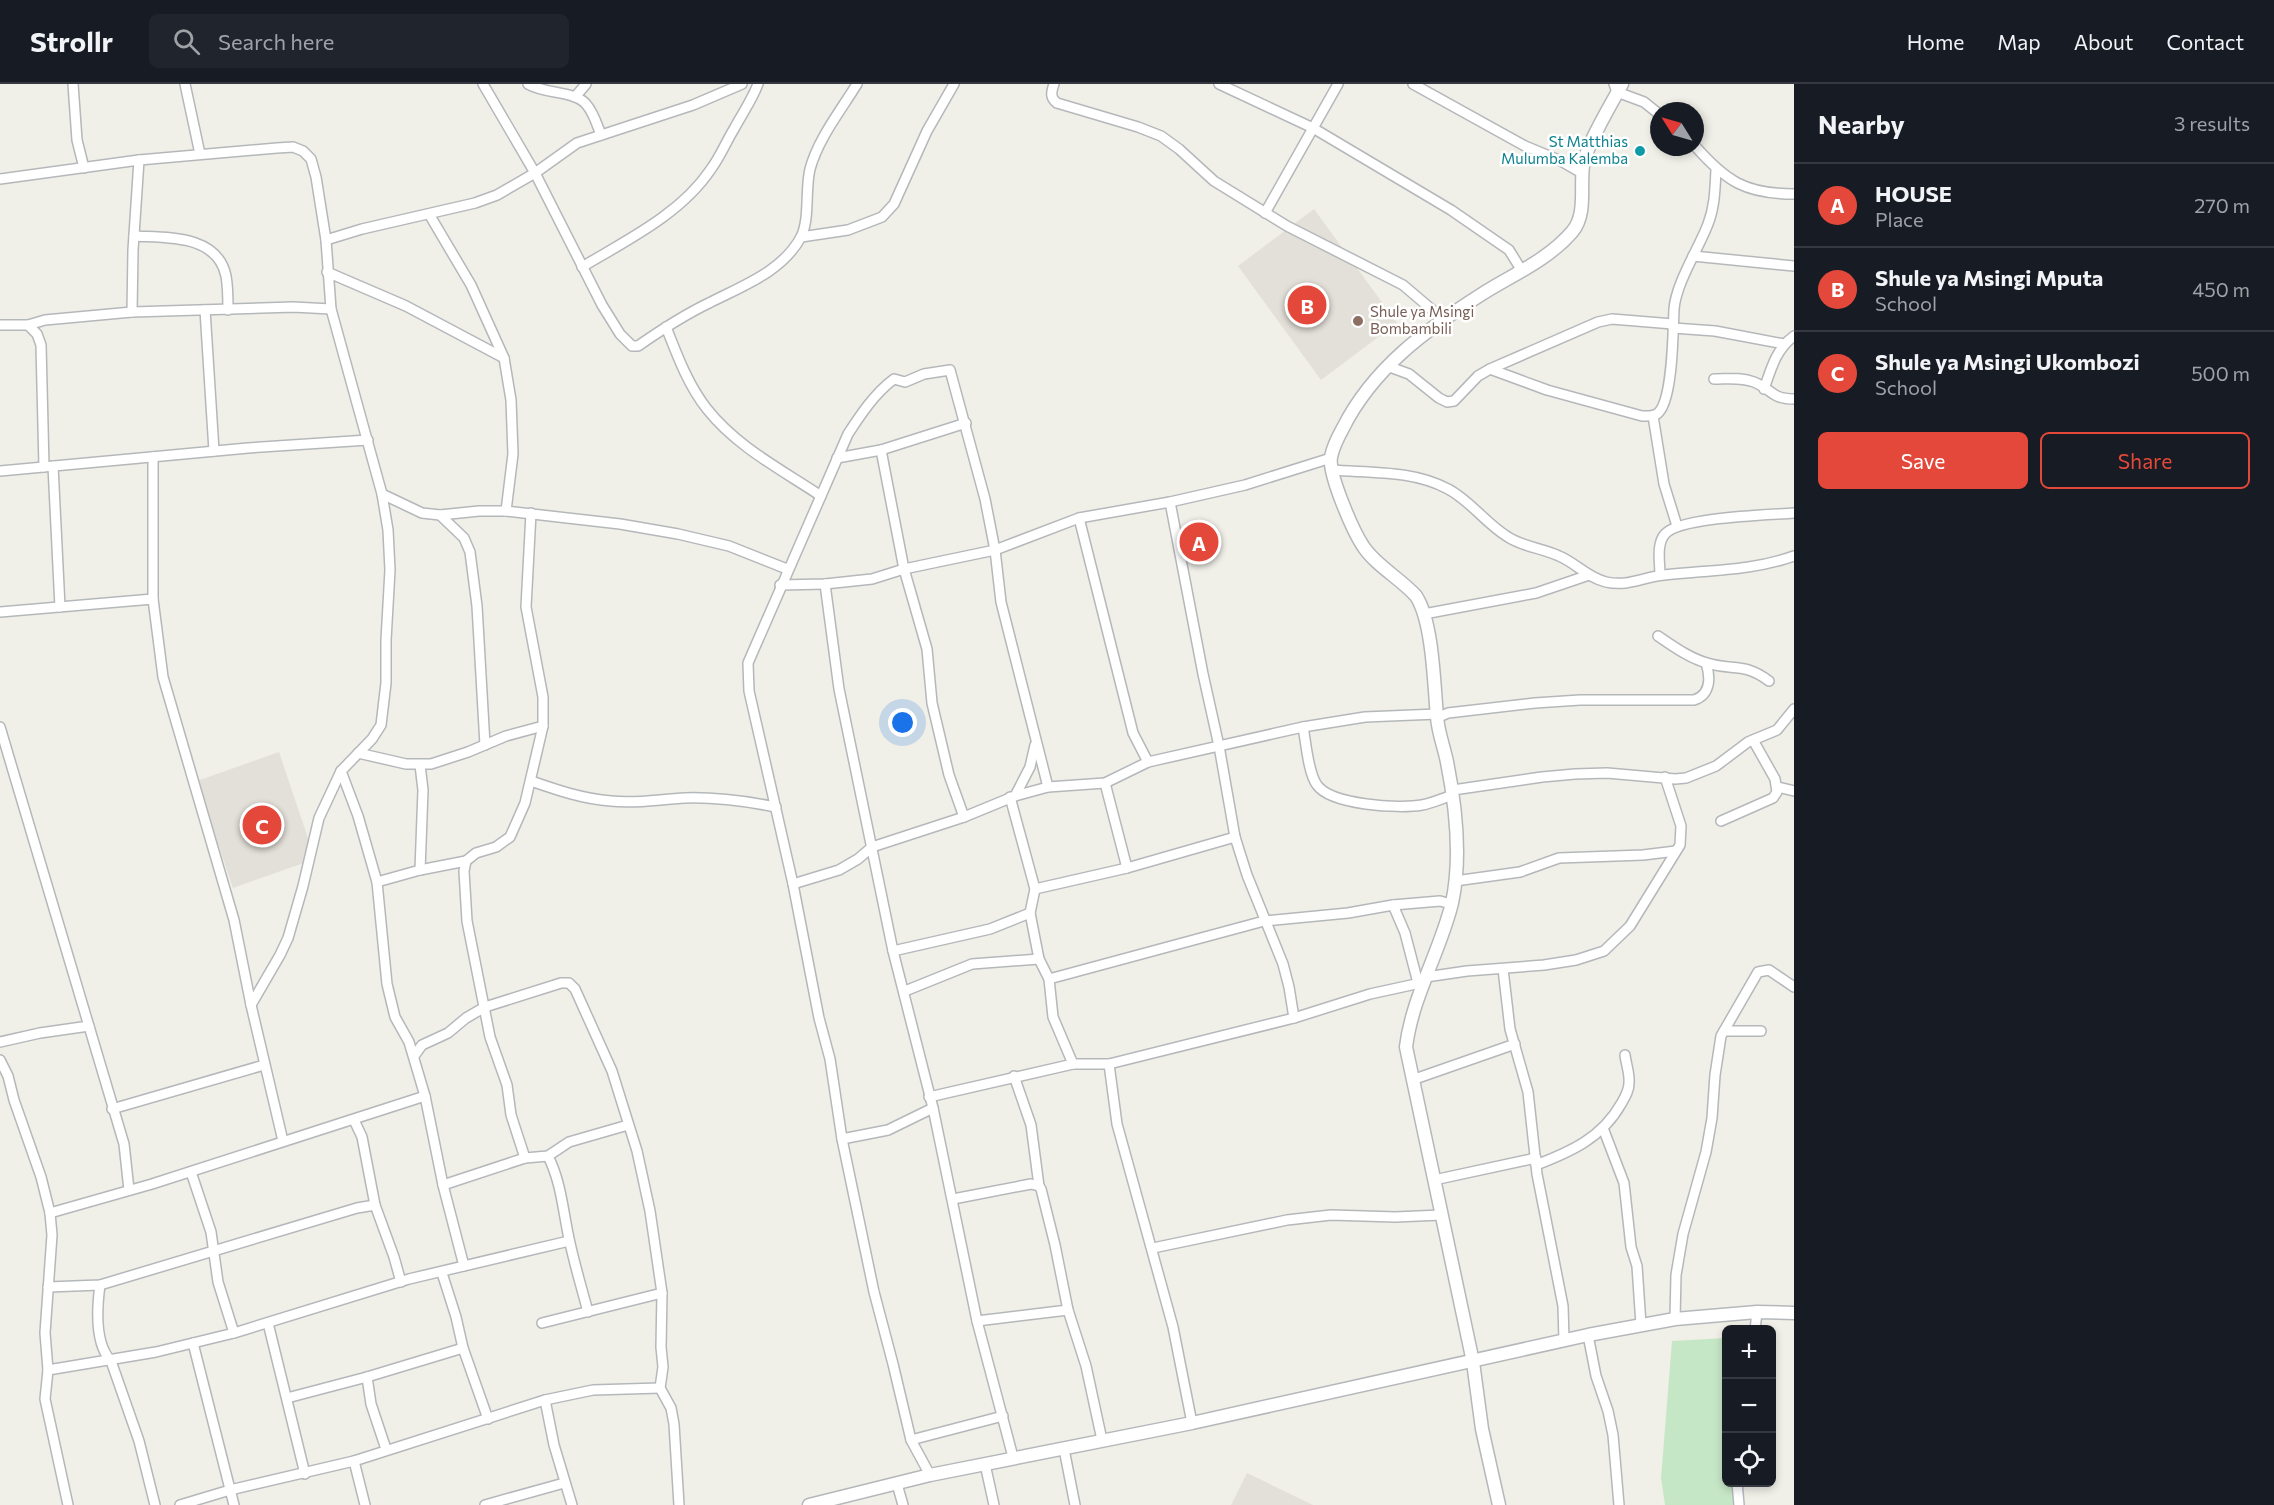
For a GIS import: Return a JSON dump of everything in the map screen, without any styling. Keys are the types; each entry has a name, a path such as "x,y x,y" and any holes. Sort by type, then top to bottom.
{"street":[{"path":"73,84 77,140 84,168"},
{"path":"185,84 200,154"},
{"path":"483,84 535,173 602,305 632,346 638,346 708,303 759,279 789,253 801,237 805,225 806,188 811,166 823,139 856,84"},
{"path":"528,84 585,102 591,110 601,135"},
{"path":"575,97 586,84"},
{"path":"326,240 362,229 475,203 498,195 535,173 577,143 693,105 742,84"},
{"path":"582,267 641,231 692,193 711,170 752,99 758,84"},
{"path":"801,237 848,230 882,217 894,204 927,131 954,84"},
{"path":"1054,84 1051,91 1052,98 1057,103 1161,136 1214,181 1287,226 1403,285 1443,320"},
{"path":"1219,84 1313,128 1451,210 1509,250 1522,271"},
{"path":"1265,213 1338,84"},
{"path":"1413,84 1525,146 1561,161 1582,173"},
{"path":"1499,1505 1482,1429 1473,1362 1412,1080 1407,1047 1408,1034 1423,981 1451,904 1455,881 1456,829 1453,793 1437,716 1434,679 1422,605 1408,587 1364,547 1341,498 1331,464 1336,442 1351,412 1409,344 1484,292 1522,271 1563,242 1578,224 1582,173 1586,155 1618,87 1650,107"},
{"path":"0,179 139,160 293,147 303,151 311,159 326,240 331,309 382,494 388,530 390,570 384,708 381,725 372,739 341,771 319,818 288,938 250,1005"},
{"path":"1704,156 1716,170 1732,182 1748,188 1794,194"},
{"path":"132,312 139,160"},
{"path":"1490,369 1587,402 1642,416 1653,416 1659,413 1664,403 1670,369 1674,305 1708,223 1715,192 1716,170"},
{"path":"429,214 471,285 504,358 510,400 513,454 506,511"},
{"path":"134,236 188,240 208,248 218,259 226,275 228,310"},
{"path":"1694,255 1794,266"},
{"path":"327,272 406,306 504,358"},
{"path":"0,325 28,325 45,320 132,312 293,307 331,309"},
{"path":"205,310 213,451"},
{"path":"1388,366 1409,374 1447,402 1454,401 1478,376 1490,369 1598,322 1612,320 1673,326 1784,344"},
{"path":"28,325 37,334 43,354 48,466 60,607"},
{"path":"666,327 677,357 691,383 706,408 723,427 743,445 821,496"},
{"path":"1764,388 1774,360 1784,344 1794,336"},
{"path":"930,1475 911,1440 862,1241 842,1139 831,1059 819,1018 794,884 749,692 748,663 780,585 848,434 861,413 894,379 905,382 924,374 950,370 966,423 995,550 1001,602 1048,787"},
{"path":"1714,379 1743,379 1756,383 1775,396 1794,399"},
{"path":"1653,416 1662,475 1677,526"},
{"path":"837,458 881,450 966,423"},
{"path":"0,471 153,456 368,440"},
{"path":"881,450 904,568 927,649 932,703 947,765 964,817"},
{"path":"153,456 153,599 162,677 234,920 250,1005 283,1141"},
{"path":"780,585 825,584 872,579 904,568 995,550 1079,518 1170,502 1331,464 1413,476 1436,483 1464,500 1508,538 1560,556 1589,575 1605,582 1626,584 1660,575 1709,572 1771,563 1794,556"},
{"path":"382,494 422,513 440,515 479,511 531,513 678,534 729,546 787,569"},
{"path":"1170,502 1235,837 1264,921 1283,964 1294,1018"},
{"path":"377,882 420,870 466,861 476,853 496,848 510,837 525,803 543,726 543,697 525,607 531,513"},
{"path":"1660,575 1660,544 1666,532 1677,526 1727,516 1794,513"},
{"path":"440,515 464,537 470,552 477,606 485,745"},
{"path":"1079,518 1133,733 1148,762"},
{"path":"1424,614 1536,593 1589,575"},
{"path":"825,584 839,689 893,951 905,991 954,1199 977,1321 1013,1457"},
{"path":"0,612 153,599"},
{"path":"1658,636 1688,655 1706,663 1749,668 1768,681"},
{"path":"794,884 839,870 858,859 872,847 964,817 1013,796 1048,787 1105,783 1148,762 1303,727 1365,717 1437,716 1535,703 1580,700 1694,700 1702,697 1708,689 1706,663"},
{"path":"1303,727 1313,776 1317,785 1326,793 1343,801 1421,806 1453,793 1542,777 1607,773 1686,778 1716,766 1753,740 1777,730 1794,709"},
{"path":"358,753 381,760 420,765 431,764 506,736 543,726"},
{"path":"0,727 124,1144 129,1190"},
{"path":"1034,731 1035,748 1030,767 1013,796 1035,889 1030,913 1039,959 1049,979 1053,1017 1073,1064"},
{"path":"1753,740 1778,787 1794,791"},
{"path":"420,765 423,790 420,870"},
{"path":"341,771 358,816 377,882 387,984 395,1017 409,1042 425,1096 443,1185 464,1266"},
{"path":"929,1097 1073,1064 1108,1064 1294,1018 1370,994 1467,971 1576,960 1604,951 1630,926 1676,851 1682,835 1665,777"},
{"path":"531,781 575,796 610,801 648,802 713,797 776,807"},
{"path":"1105,783 1127,868"},
{"path":"1721,821 1773,798 1778,787"},
{"path":"1035,889 1127,868 1235,837"},
{"path":"1455,881 1520,872 1569,857 1643,855 1676,851"},
{"path":"466,861 464,871 467,921 475,967 490,1037 507,1085 511,1115 525,1158"},
{"path":"1049,979 1264,921 1348,913 1393,905 1440,902 1451,904"},
{"path":"1393,905 1423,981"},
{"path":"893,951 990,929 1030,913"},
{"path":"905,991 972,964 1039,959"},
{"path":"1503,969 1506,1005 1528,1092 1536,1162 1563,1306 1564,1340"},
{"path":"1675,1319 1676,1275 1683,1234 1713,1118 1718,1049 1724,1030 1758,972 1769,970 1794,987"},
{"path":"414,1056 422,1045 448,1032 485,1006 561,983 573,985 608,1062 638,1151 650,1211 662,1293 663,1367 660,1388 671,1408 674,1424 679,1505"},
{"path":"0,1042 89,1026"},
{"path":"1724,1030 1761,1031"},
{"path":"1412,1080 1515,1044"},
{"path":"1434,1180 1536,1162 1567,1153 1584,1143 1603,1128 1617,1112 1628,1092 1629,1081 1625,1055"},
{"path":"0,1060 9,1076 14,1100 41,1177 50,1213 52,1235 45,1333 48,1370 45,1399 68,1505"},
{"path":"1108,1064 1117,1124 1153,1248 1173,1328 1192,1423"},
{"path":"112,1109 264,1065"},
{"path":"1014,1076 1031,1125 1039,1186 1051,1226 1068,1310 1086,1366 1102,1440"},
{"path":"50,1213 191,1172 425,1096"},
{"path":"842,1139 888,1130 933,1108"},
{"path":"354,1120 362,1137 375,1205 401,1282"},
{"path":"443,1185 525,1158 548,1156 569,1142 628,1125"},
{"path":"1603,1128 1624,1183 1631,1246 1637,1266 1641,1325"},
{"path":"548,1156 561,1190 569,1241 588,1312"},
{"path":"191,1172 211,1232 218,1282 234,1333"},
{"path":"954,1199 1020,1185 1039,1186"},
{"path":"48,1287 100,1285 357,1208 375,1205"},
{"path":"1153,1248 1308,1217 1368,1214 1395,1217 1441,1215"},
{"path":"48,1370 111,1361 234,1333 401,1282 569,1241"},
{"path":"442,1272 463,1348 488,1419"},
{"path":"100,1285 98,1329 140,1441 155,1505"},
{"path":"542,1323 662,1293"},
{"path":"977,1321 1068,1310"},
{"path":"1755,1325 1756,1312"},
{"path":"809,1505 930,1475 1192,1423 1588,1335 1675,1319 1756,1312 1794,1313"},
{"path":"268,1323 305,1474"},
{"path":"1588,1335 1596,1376 1608,1411 1613,1435 1619,1505"},
{"path":"193,1343 234,1505"},
{"path":"287,1398 463,1348"},
{"path":"367,1377 371,1404 386,1449"},
{"path":"180,1505 230,1490 354,1461 545,1400 593,1390 660,1388"},
{"path":"545,1400 554,1445 572,1505"},
{"path":"911,1440 1003,1416"},
{"path":"1064,1449 1075,1505"},
{"path":"354,1461 364,1505"},
{"path":"985,1464 994,1505"},
{"path":"485,1505 564,1483"},
{"path":"897,1484 903,1505"},
{"path":"1737,1487 1739,1505"}],"shaded area":[{"path":"1314,209 1397,323 1321,380 1238,266"},
{"path":"279,752 315,859 233,888 197,781"},
{"path":"1247,1473 1313,1505 1231,1505"}],"green space":[{"path":"1722,1338 1722,1487 1735,1487 1737,1505 1665,1505 1661,1478 1672,1341"}],"place":[{"name":"St Matthias Mulumba Kalemba","path":"1640,151"},
{"name":"Shule ya Msingi Mputa","path":"1307,305"},
{"name":"Shule ya Msingi Bombambili","path":"1358,321"},
{"name":"HOUSE","path":"1199,542"},
{"name":"Shule ya Msingi Ukombozi","path":"262,825"}]}
